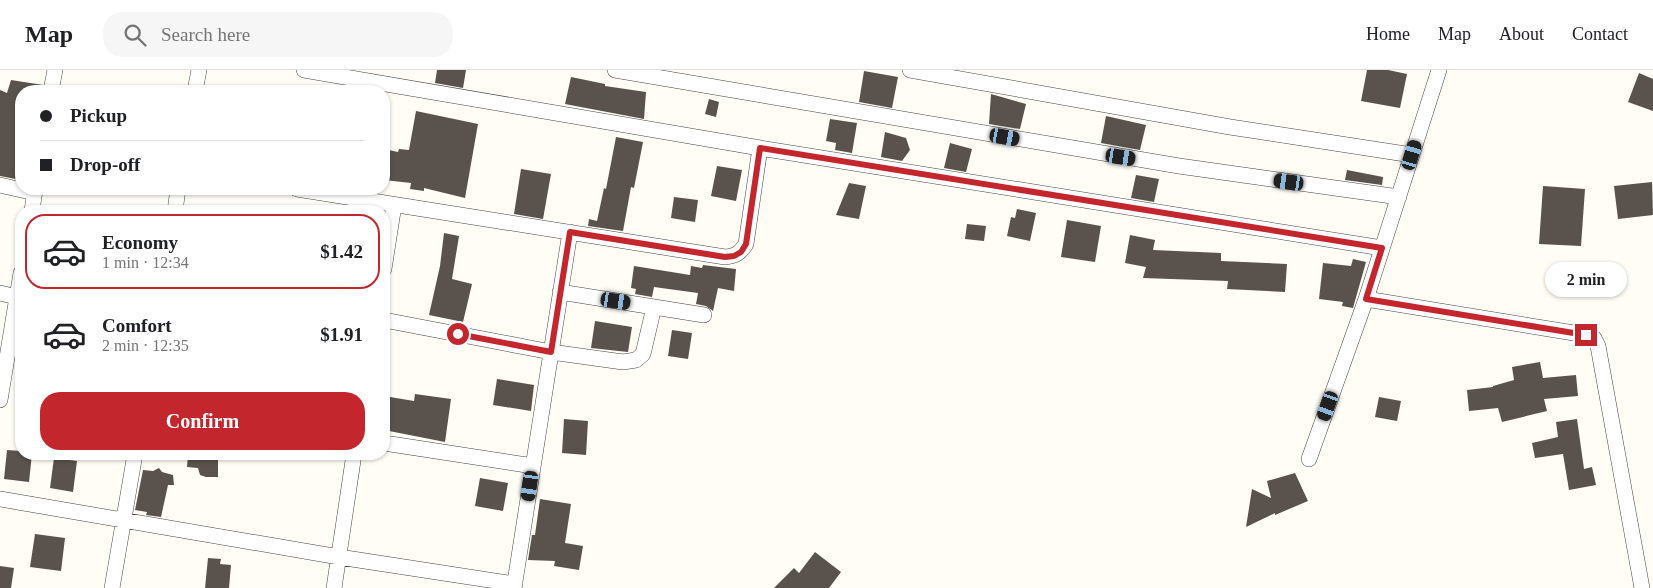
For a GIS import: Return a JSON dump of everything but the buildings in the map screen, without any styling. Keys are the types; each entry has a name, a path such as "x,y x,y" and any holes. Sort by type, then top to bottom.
{"street":[{"path":"52,85 55,70"},
{"path":"196,85 199,70"},
{"path":"304,70 760,148 1382,248"},
{"path":"615,70 1179,166 1398,197"},
{"path":"910,70 1230,127 1412,155"},
{"path":"1309,459 1366,299 1439,70"},
{"path":"333,195 725,257 734,256 741,252 746,244 760,148"},
{"path":"0,185 15,188"},
{"path":"390,231 394,205"},
{"path":"0,499 514,586 570,232"},
{"path":"560,292 704,315"},
{"path":"0,293 15,297"},
{"path":"1366,299 1586,335 1594,338 1598,346 1642,588"},
{"path":"390,321 551,352 623,362 636,360 643,354 654,307"},
{"path":"0,400 15,310"},
{"path":"390,444 533,466"},
{"path":"112,588 134,460"},
{"path":"334,588 353,460"}],"route":[{"path":"458,334 551,352 570,232 698,254 725,257 734,256 741,252 746,244 760,148 1382,248 1366,299 1586,335"}]}
